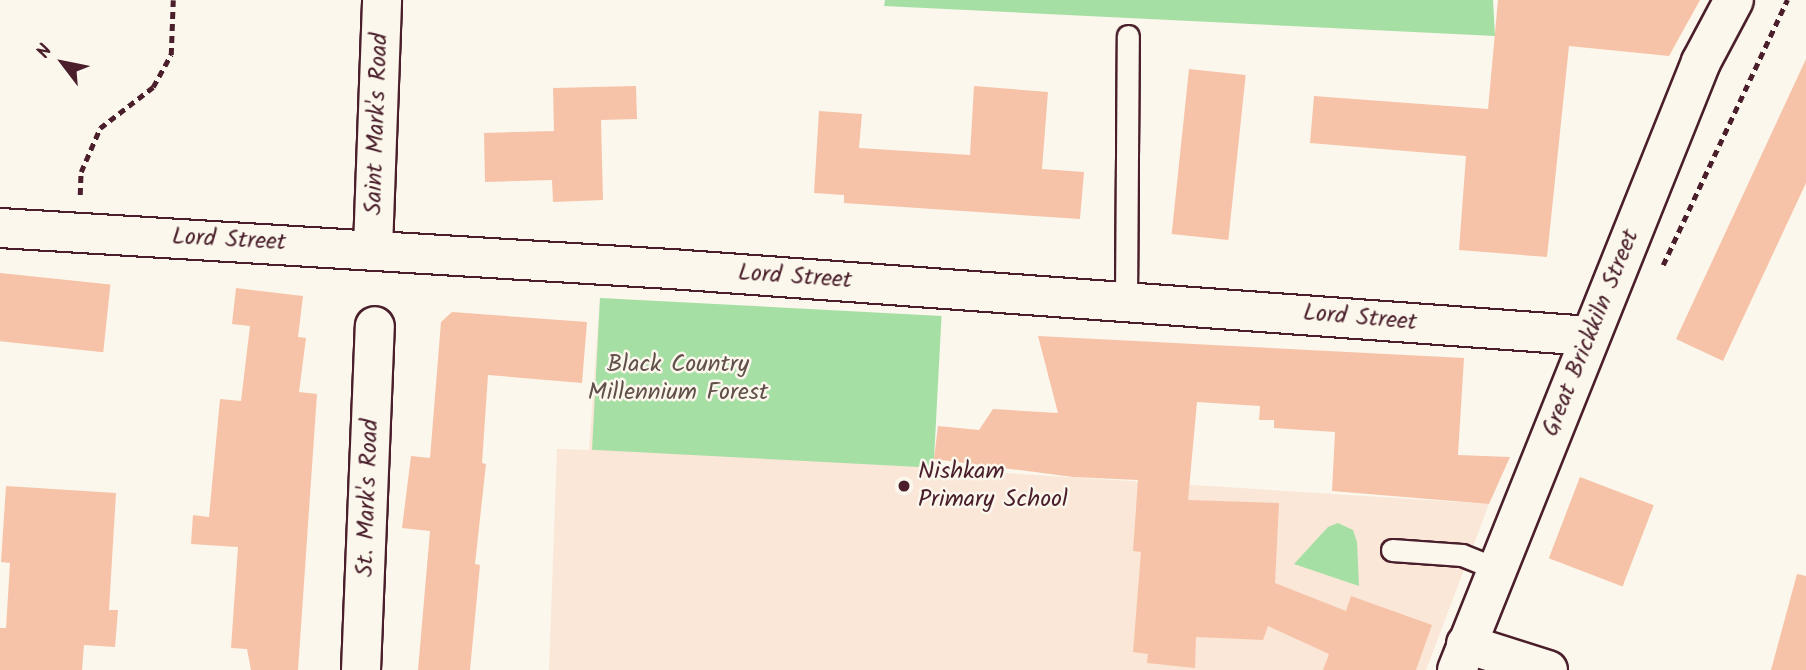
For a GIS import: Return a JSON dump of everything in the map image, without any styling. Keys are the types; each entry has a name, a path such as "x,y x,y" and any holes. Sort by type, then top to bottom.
{"street":[{"name":"Saint Mark's Road","path":"373,248 382,0"},
{"name":"Great Brickkiln Street","path":"1461,657 1701,62 1734,0"},
{"name":"Lord Street","path":"0,228 373,248 1126,300 1589,336"},
{"name":"St. Mark's Road","path":"361,670 375,326"},
{"path":"1461,657 1548,670"}],"lane":[{"path":"1126,300 1128,36"},
{"path":"1392,550 1462,555 1496,569"}],"path":[{"path":"78,232 81,173 100,128 153,87 171,55 173,0"},
{"path":"1620,259 1663,265 1787,0"}],"shaded area":[{"name":"Nishkam Primary School","path":"600,298 941,318 928,468 1489,504 1426,670 549,670 557,449 589,450"}],"green space":[{"path":"885,0 1493,0 1495,36 884,6"},
{"name":"Black Country Millennium Forest","path":"600,298 942,316 934,468 592,450"},
{"path":"1338,523 1353,530 1357,542 1359,586 1294,564 1328,527"}],"building":[{"path":"1498,0 1700,0 1669,56 1569,46 1547,257 1459,250 1466,156 1310,143 1314,96 1488,109"},
{"path":"1806,59 1806,183 1723,361 1676,339"},
{"path":"1189,69 1246,75 1228,240 1172,234"},
{"path":"636,86 637,119 601,120 603,200 553,202 552,180 485,182 484,133 554,131 553,88"},
{"path":"974,86 1048,92 1042,169 1084,172 1080,219 844,203 844,195 814,193 819,111 862,114 859,148 970,155"},
{"path":"0,273 110,285 103,352 0,341"},
{"path":"236,288 303,296 298,337 306,338 299,392 317,394 298,670 251,670 247,649 231,648 238,547 191,544 193,515 209,517 220,399 241,401 250,326 232,324"},
{"path":"452,312 587,322 582,383 488,375 482,463 486,464 475,564 480,565 470,670 418,670 430,531 402,528 411,456 430,458 441,322"},
{"path":"1038,336 1464,358 1458,455 1510,457 1489,504 1332,491 1335,432 1274,428 1274,420 1259,420 1260,406 1197,402 1188,500 1279,503 1275,583 1346,611 1351,596 1432,625 1416,670 1323,670 1329,654 1268,626 1263,640 1196,637 1195,668 1147,663 1148,654 1133,652 1141,552 1133,551 1138,480 1073,477 934,459 938,426 979,430 993,409 1058,413"},
{"path":"1580,477 1654,505 1623,587 1549,558"},
{"path":"6,486 116,493 109,610 118,610 115,647 84,645 82,670 0,670 0,628 6,628 10,563 1,562"},
{"path":"1797,574 1806,576 1806,670 1771,670"}],"place":[{"name":"Nishkam Primary School","path":"904,486"}]}
